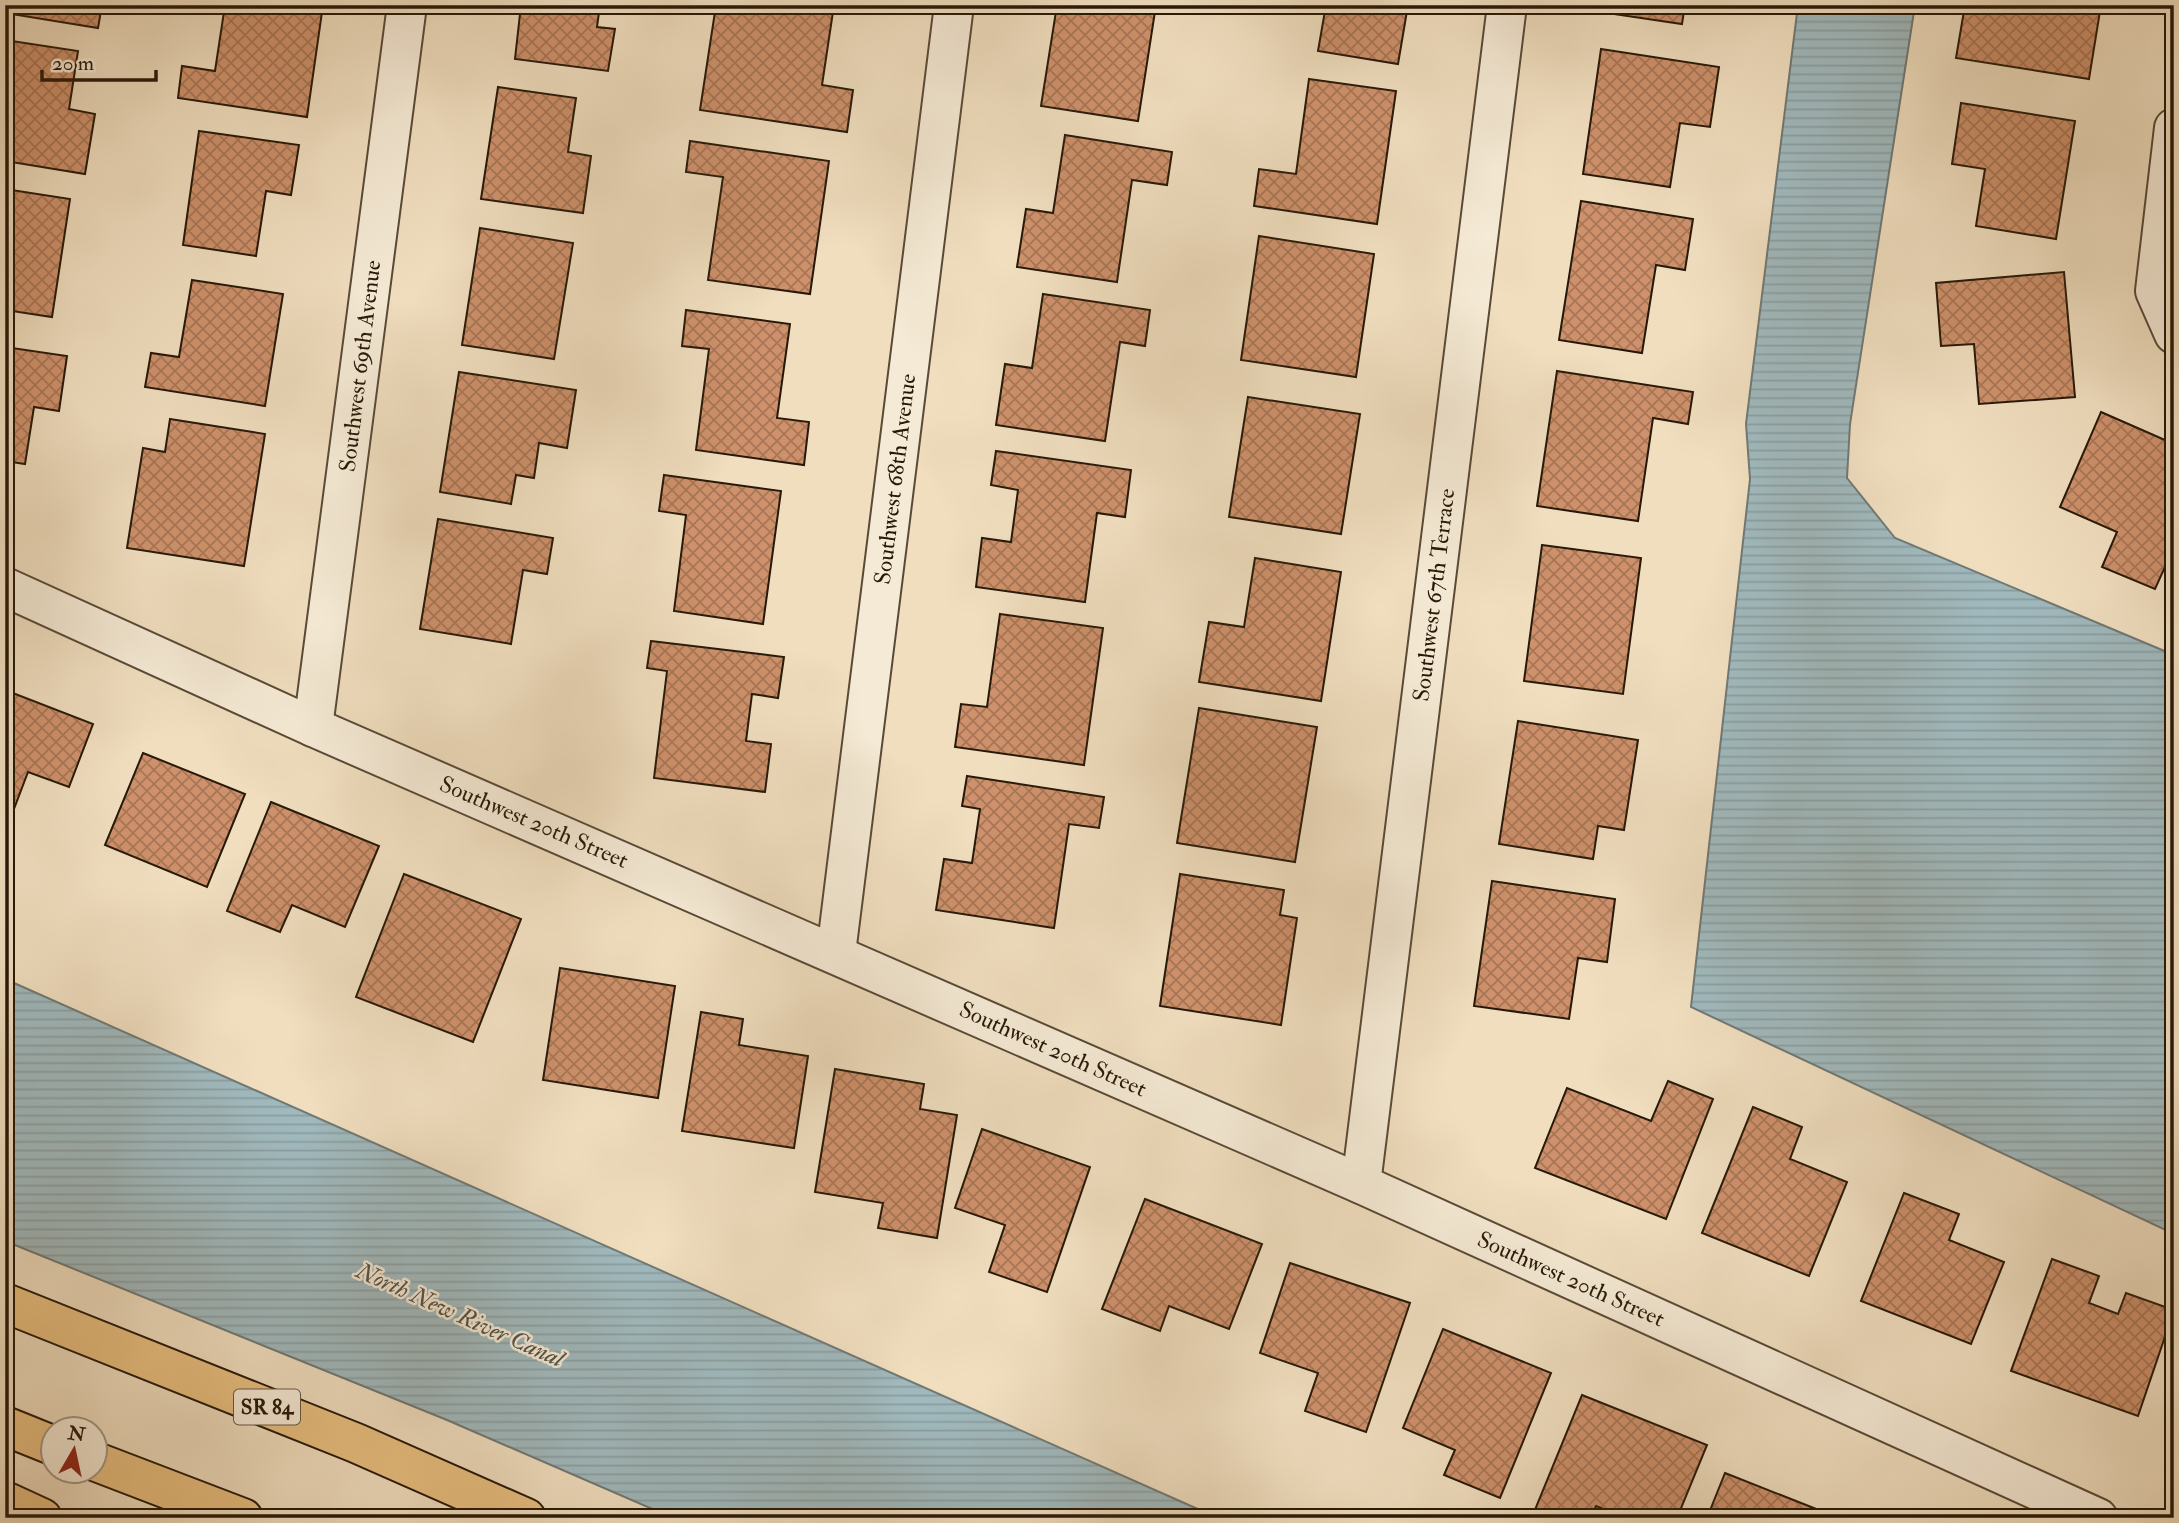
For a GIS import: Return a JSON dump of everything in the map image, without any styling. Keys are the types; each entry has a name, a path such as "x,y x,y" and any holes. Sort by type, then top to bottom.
{"main road":[{"name":"SR 84","path":"5,1303 356,1443 526,1518"},
{"path":"5,1426 38,1439"},
{"path":"108,1466 243,1518"},
{"path":"5,1501 42,1518"}],"street":[{"name":"Southwest 69th Avenue","path":"313,727 407,5"},
{"name":"Southwest 68th Avenue","path":"836,953 954,5"},
{"name":"Southwest 67th Terrace","path":"1361,1184 1507,5"},
{"path":"2174,128 2155,291 2174,334"},
{"name":"Southwest 20th Street","path":"5,587 313,727 1361,1184 2098,1518"}],"water":[{"path":"1798,5 1915,5 1850,424 1847,478 1895,538 2174,655 2174,1234 1691,1007 1750,479 1746,424"},
{"name":"North New River Canal","path":"5,979 1218,1518 673,1518 447,1420 5,1241"}],"building":[{"path":"5,5 102,5 98,28 5,13"},
{"path":"225,5 323,5 307,117 178,98 182,66 215,71"},
{"path":"521,5 600,5 597,27 615,29 608,71 515,59"},
{"path":"716,5 834,5 822,85 853,90 847,132 700,110"},
{"path":"1057,5 1156,5 1138,121 1041,106"},
{"path":"1326,5 1408,5 1398,64 1318,51"},
{"path":"1601,5 1685,5 1682,24 1600,12"},
{"path":"1965,5 2101,5 2089,79 1956,58"},
{"path":"5,40 78,51 69,109 95,114 85,174 5,161"},
{"path":"1601,49 1719,67 1710,127 1680,123 1670,187 1583,174"},
{"path":"1309,79 1396,91 1377,224 1254,206 1259,169 1296,174"},
{"path":"498,87 576,98 568,152 591,156 583,213 481,199"},
{"path":"1961,103 2075,121 2056,239 1976,226 1985,169 1952,164"},
{"path":"199,131 299,145 291,195 266,191 256,256 183,245"},
{"path":"1065,135 1172,152 1167,185 1132,180 1117,282 1017,267 1026,209 1053,213"},
{"path":"690,141 829,161 810,294 708,280 723,177 686,172"},
{"path":"5,189 70,199 52,317 5,310"},
{"path":"1581,201 1693,219 1685,270 1656,265 1642,353 1559,340"},
{"path":"480,228 573,243 554,359 462,345"},
{"path":"1259,236 1374,254 1356,377 1241,360"},
{"path":"2064,272 2075,397 1979,404 1974,344 1941,346 1936,283"},
{"path":"192,280 283,294 265,406 145,387 151,353 179,357"},
{"path":"1043,294 1150,310 1145,346 1120,342 1105,441 996,425 1005,364 1032,368"},
{"path":"686,310 790,324 777,418 809,422 804,465 696,450 709,349 682,346"},
{"path":"5,347 67,356 59,411 34,407 25,464 5,461"},
{"path":"1557,371 1693,392 1688,424 1653,418 1638,521 1537,506"},
{"path":"459,372 576,390 567,448 539,443 534,478 516,475 511,504 440,492"},
{"path":"1248,397 1360,414 1341,534 1229,517"},
{"path":"2101,412 2174,444 2174,547 2155,589 2102,567 2117,532 2060,507"},
{"path":"170,419 265,434 244,566 127,548 143,448 165,452"},
{"path":"996,451 1131,470 1125,517 1097,513 1085,602 976,587 982,538 1011,542 1018,490 991,485"},
{"path":"664,475 781,491 763,624 674,611 686,515 659,511"},
{"path":"438,519 553,538 547,574 523,570 511,644 420,629"},
{"path":"1542,545 1641,558 1623,694 1524,681"},
{"path":"1255,558 1341,572 1321,701 1199,682 1209,622 1244,627"},
{"path":"1000,614 1103,628 1084,765 955,747 961,704 987,707"},
{"path":"651,641 784,657 778,698 752,694 746,741 771,744 765,792 654,778 667,671 647,668"},
{"path":"5,690 93,724 69,787 28,772 9,822 5,820"},
{"path":"1199,708 1317,727 1295,862 1177,843"},
{"path":"1518,721 1638,740 1624,830 1598,826 1593,859 1499,844"},
{"path":"143,753 245,794 207,887 105,845"},
{"path":"967,776 1104,797 1099,828 1069,824 1054,928 936,910 944,859 972,863 980,809 962,806"},
{"path":"271,802 379,846 345,927 292,905 280,932 227,911"},
{"path":"404,874 521,919 473,1042 356,997"},
{"path":"1180,874 1284,890 1280,915 1297,918 1281,1025 1160,1006"},
{"path":"1492,881 1615,899 1607,962 1578,958 1569,1019 1474,1006"},
{"path":"560,968 675,986 658,1098 543,1080"},
{"path":"701,1012 743,1019 739,1045 808,1056 794,1148 682,1131"},
{"path":"835,1069 924,1084 920,1109 957,1115 937,1238 878,1228 883,1203 815,1192"},
{"path":"1668,1081 1713,1099 1666,1219 1535,1168 1567,1088 1651,1121"},
{"path":"1753,1107 1802,1127 1790,1159 1847,1182 1809,1276 1702,1233"},
{"path":"982,1129 1090,1167 1047,1292 989,1272 1005,1225 955,1208"},
{"path":"1904,1193 1959,1214 1949,1240 2004,1262 1971,1344 1861,1301"},
{"path":"1145,1199 1262,1244 1229,1329 1169,1306 1160,1331 1102,1309"},
{"path":"2052,1259 2099,1276 2089,1303 2118,1314 2126,1293 2174,1310 2138,1416 2011,1371"},
{"path":"1290,1263 1410,1303 1366,1432 1305,1411 1318,1373 1260,1353"},
{"path":"1443,1329 1551,1373 1500,1498 1444,1475 1455,1450 1403,1428"},
{"path":"1582,1395 1707,1445 1677,1518 1626,1518 1596,1506 1591,1518 1532,1517"},
{"path":"1725,1473 1839,1518 1707,1518"}]}
